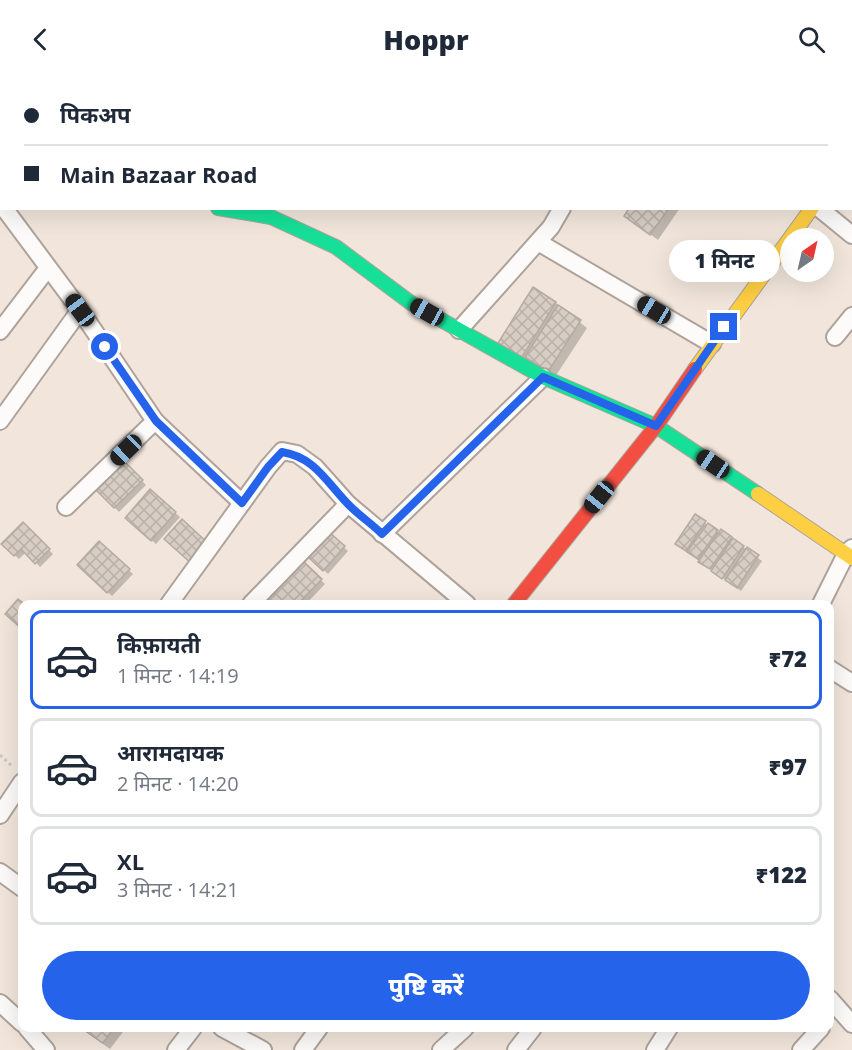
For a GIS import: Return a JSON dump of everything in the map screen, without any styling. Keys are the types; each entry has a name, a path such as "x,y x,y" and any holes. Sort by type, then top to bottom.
{"street":[{"path":"5,210 80,310 156,421 242,503"},
{"path":"229,210 271,218 336,247 411,303 543,377 656,426 850,554 823,600"},
{"path":"459,330 538,242 561,210"},
{"path":"517,600 656,426 712,344 811,210"},
{"path":"821,210 852,235"},
{"path":"538,242 712,344"},
{"path":"0,331 48,268"},
{"path":"0,420 80,310"},
{"path":"835,337 852,316"},
{"path":"382,534 543,377"},
{"path":"66,507 156,421"},
{"path":"172,600 268,467 282,452 297,454 315,467 348,504 462,600"},
{"path":"255,600 348,504"},
{"path":"834,672 852,683"},
{"path":"0,815 18,778"},
{"path":"0,872 18,885"},
{"path":"0,1003 18,1019"},
{"path":"834,1010 852,1024"},
{"path":"30,1032 46,1050"},
{"path":"176,1050 190,1032"},
{"path":"229,1032 263,1050"},
{"path":"303,1050 316,1032"},
{"path":"441,1050 461,1032"},
{"path":"516,1050 530,1032"},
{"path":"655,1050 666,1032"},
{"path":"801,1050 817,1032"}],"path":[{"path":"0,755 18,775"}],"building":[{"path":"628,210 668,210 650,235 624,216"},
{"path":"533,287 556,302 522,357 498,343"},
{"path":"558,305 581,320 548,372 525,357"},
{"path":"123,460 143,480 114,508 94,488"},
{"path":"150,489 176,512 151,541 125,518"},
{"path":"695,514 706,521 686,551 675,544"},
{"path":"182,519 210,545 193,565 164,539"},
{"path":"23,522 50,549 35,564 21,549 14,556 1,544"},
{"path":"708,523 718,530 698,559 687,552"},
{"path":"721,529 732,537 710,569 698,562"},
{"path":"329,532 345,546 323,571 307,556"},
{"path":"733,538 744,546 722,579 711,571"},
{"path":"99,541 130,569 107,593 77,565"},
{"path":"747,547 759,555 737,588 725,580"},
{"path":"302,560 322,579 302,600 268,600 266,598"},
{"path":"18,599 19,600 18,625 5,614"},
{"path":"87,1032 111,1032 103,1043"}],"traffic: fast":[{"path":"230,210 271,217 336,247 411,303 543,377 656,426 758,494"}],"traffic: slow":[{"path":"695,369 811,210"},
{"path":"758,494 852,558"}],"traffic: jam":[{"path":"517,600 656,426 695,369"}],"route":[{"path":"105,347 156,421 242,503 282,452 297,454 315,467 348,504 382,534 543,377 656,426 724,327"}]}
